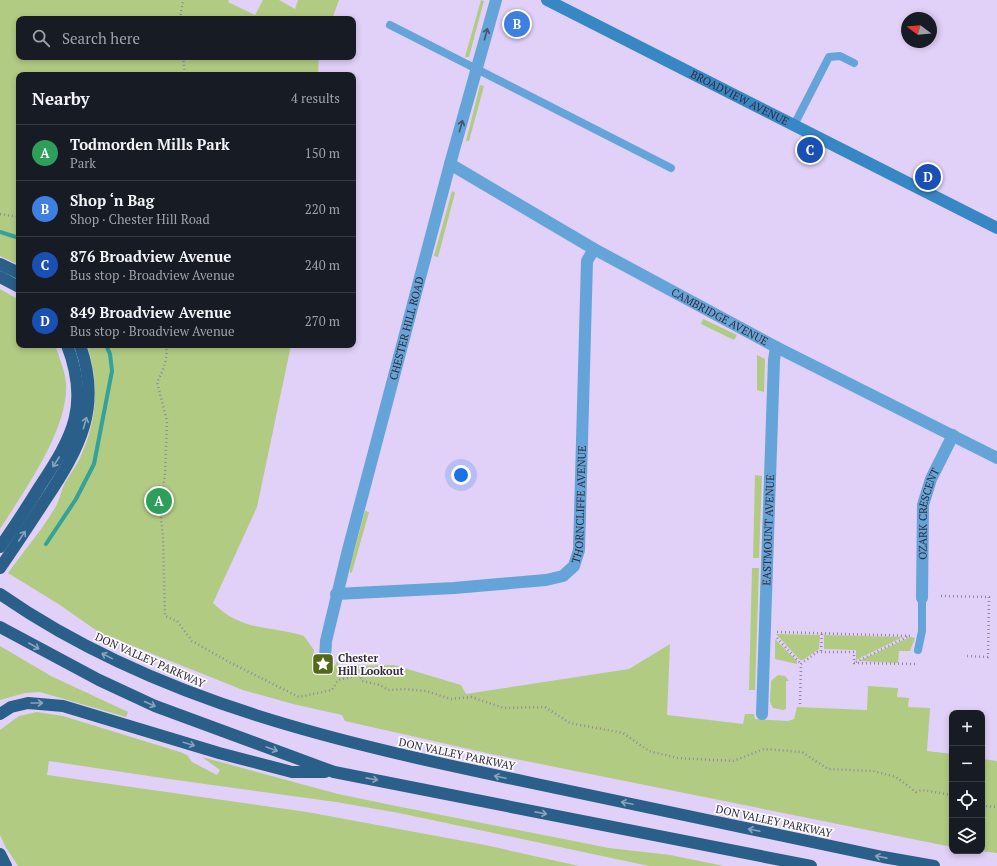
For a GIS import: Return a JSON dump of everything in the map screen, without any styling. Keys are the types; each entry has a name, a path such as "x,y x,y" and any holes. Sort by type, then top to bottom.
{"highway":[{"path":"0,264 16,272"},
{"path":"0,277 16,285"},
{"path":"0,547 59,458 72,433 78,397 74,367 68,348"},
{"path":"0,568 65,471 81,440 87,417 90,390 81,348"},
{"name":"DON VALLEY PARKWAY","path":"5,597 75,641 142,673 185,692 266,719 365,747 442,764 883,857 934,866"},
{"path":"0,627 80,670 155,706 334,772 811,866"},
{"path":"0,714 11,707 28,703 63,706 219,753 292,772 334,772"},
{"path":"0,854 6,866"}],"main road":[{"name":"BROADVIEW AVENUE","path":"547,0 559,3 997,228"}],"street":[{"name":"CHESTER HILL ROAD","path":"324,659 326,640 336,594 450,164 496,0"},
{"name":"CAMBRIDGE AVENUE","path":"450,164 594,249 776,347 997,458"},
{"name":"THORNCLIFFE AVENUE","path":"336,594 454,588 546,580 563,576 574,566 578,550 587,261 594,249"},
{"name":"EASTMOUNT AVENUE","path":"762,714 774,365 776,347"},
{"name":"OZARK CRESCENT","path":"922,598 923,505 932,479 953,435"}],"lane":[{"path":"390,25 671,168"},
{"path":"794,125 829,57 840,56 854,63"},
{"path":"918,650 922,598"}],"path":[{"path":"181,16 184,0"},
{"path":"183,60 185,72"},
{"path":"0,214 16,217"},
{"path":"166,348 165,368 157,382 167,420 165,475 160,506 163,538 165,616 177,621 192,642 299,697 332,690 338,680 360,675 362,681 380,685 388,690 404,689 426,691 451,699 470,697 504,708 527,709 545,707 570,723 623,733 649,751 677,758 733,761 764,749 802,752 828,769 873,771 896,777 916,792 922,790 949,794"},
{"path":"941,596 989,597 988,657 966,656"},
{"path":"800,704 801,664 774,632 920,636"},
{"path":"822,633 822,651"},
{"path":"854,663 910,636"},
{"path":"801,664 818,652 822,651 854,652 854,663"},
{"path":"854,663 917,664"},
{"path":"985,806 997,807"}],"green space":[{"path":"0,0 229,0 228,2 255,15 263,0 279,0 295,9 298,0 339,0 333,16 16,16 16,60 319,60 318,72 16,72 16,264 0,256"},
{"path":"481,0 484,1 469,57 465,57"},
{"path":"480,85 484,86 469,141 466,141"},
{"path":"452,191 455,193 438,257 434,256"},
{"path":"0,289 16,298 16,348 56,348 66,383 65,401 53,439 32,478 0,529"},
{"path":"703,319 737,335 734,340 701,324"},
{"path":"88,348 290,348 257,507 213,603 234,619 245,623 304,636 314,650 314,664 321,671 330,671 337,661 339,666 394,665 461,685 466,694 629,669 670,644 667,715 743,724 745,714 754,714 755,719 788,721 794,719 797,707 867,710 868,686 898,688 897,697 909,698 908,707 930,708 927,751 949,754 949,846 491,754 345,721 342,715 293,704 243,690 100,633 60,605 8,573 51,515 68,477 85,446 90,432 95,403 94,374"},
{"path":"757,355 765,359 764,392 757,390"},
{"path":"755,475 762,476 759,558 753,558"},
{"path":"365,511 369,512 352,572 350,573 350,566"},
{"path":"752,568 759,568 755,690 749,690"},
{"path":"776,634 820,635 819,649 803,660 800,660"},
{"path":"824,635 903,637 856,660 856,650 824,649"},
{"path":"910,637 915,638 910,651 899,651 898,663 859,661"},
{"path":"775,639 797,661 797,664 775,659"},
{"path":"0,646 51,676 128,712 126,717 40,692 25,693 0,700"},
{"path":"778,675 785,676 789,681 786,681 786,709 783,710 773,708 770,702 771,681"},
{"path":"37,712 63,716 180,752 187,755 192,762 217,775 220,770 202,757 338,794 609,848 670,855 724,866 649,866 399,813 336,802 49,761 47,775 307,812 485,845 579,866 18,866 0,835 0,730 19,716"},
{"path":"985,759 997,761 997,853 985,852"}],"waterway":[{"path":"0,232 16,237"},
{"path":"46,544 76,499 94,464 112,371 110,354 107,348"}],"place":[{"name":"Shop ‘n Bag","path":"517,24"},
{"name":"876 Broadview Avenue","path":"810,150"},
{"name":"849 Broadview Avenue","path":"928,177"},
{"name":"Todmorden Mills Park","path":"159,501"},
{"name":"Chester Hill Lookout","path":"323,664"}]}
